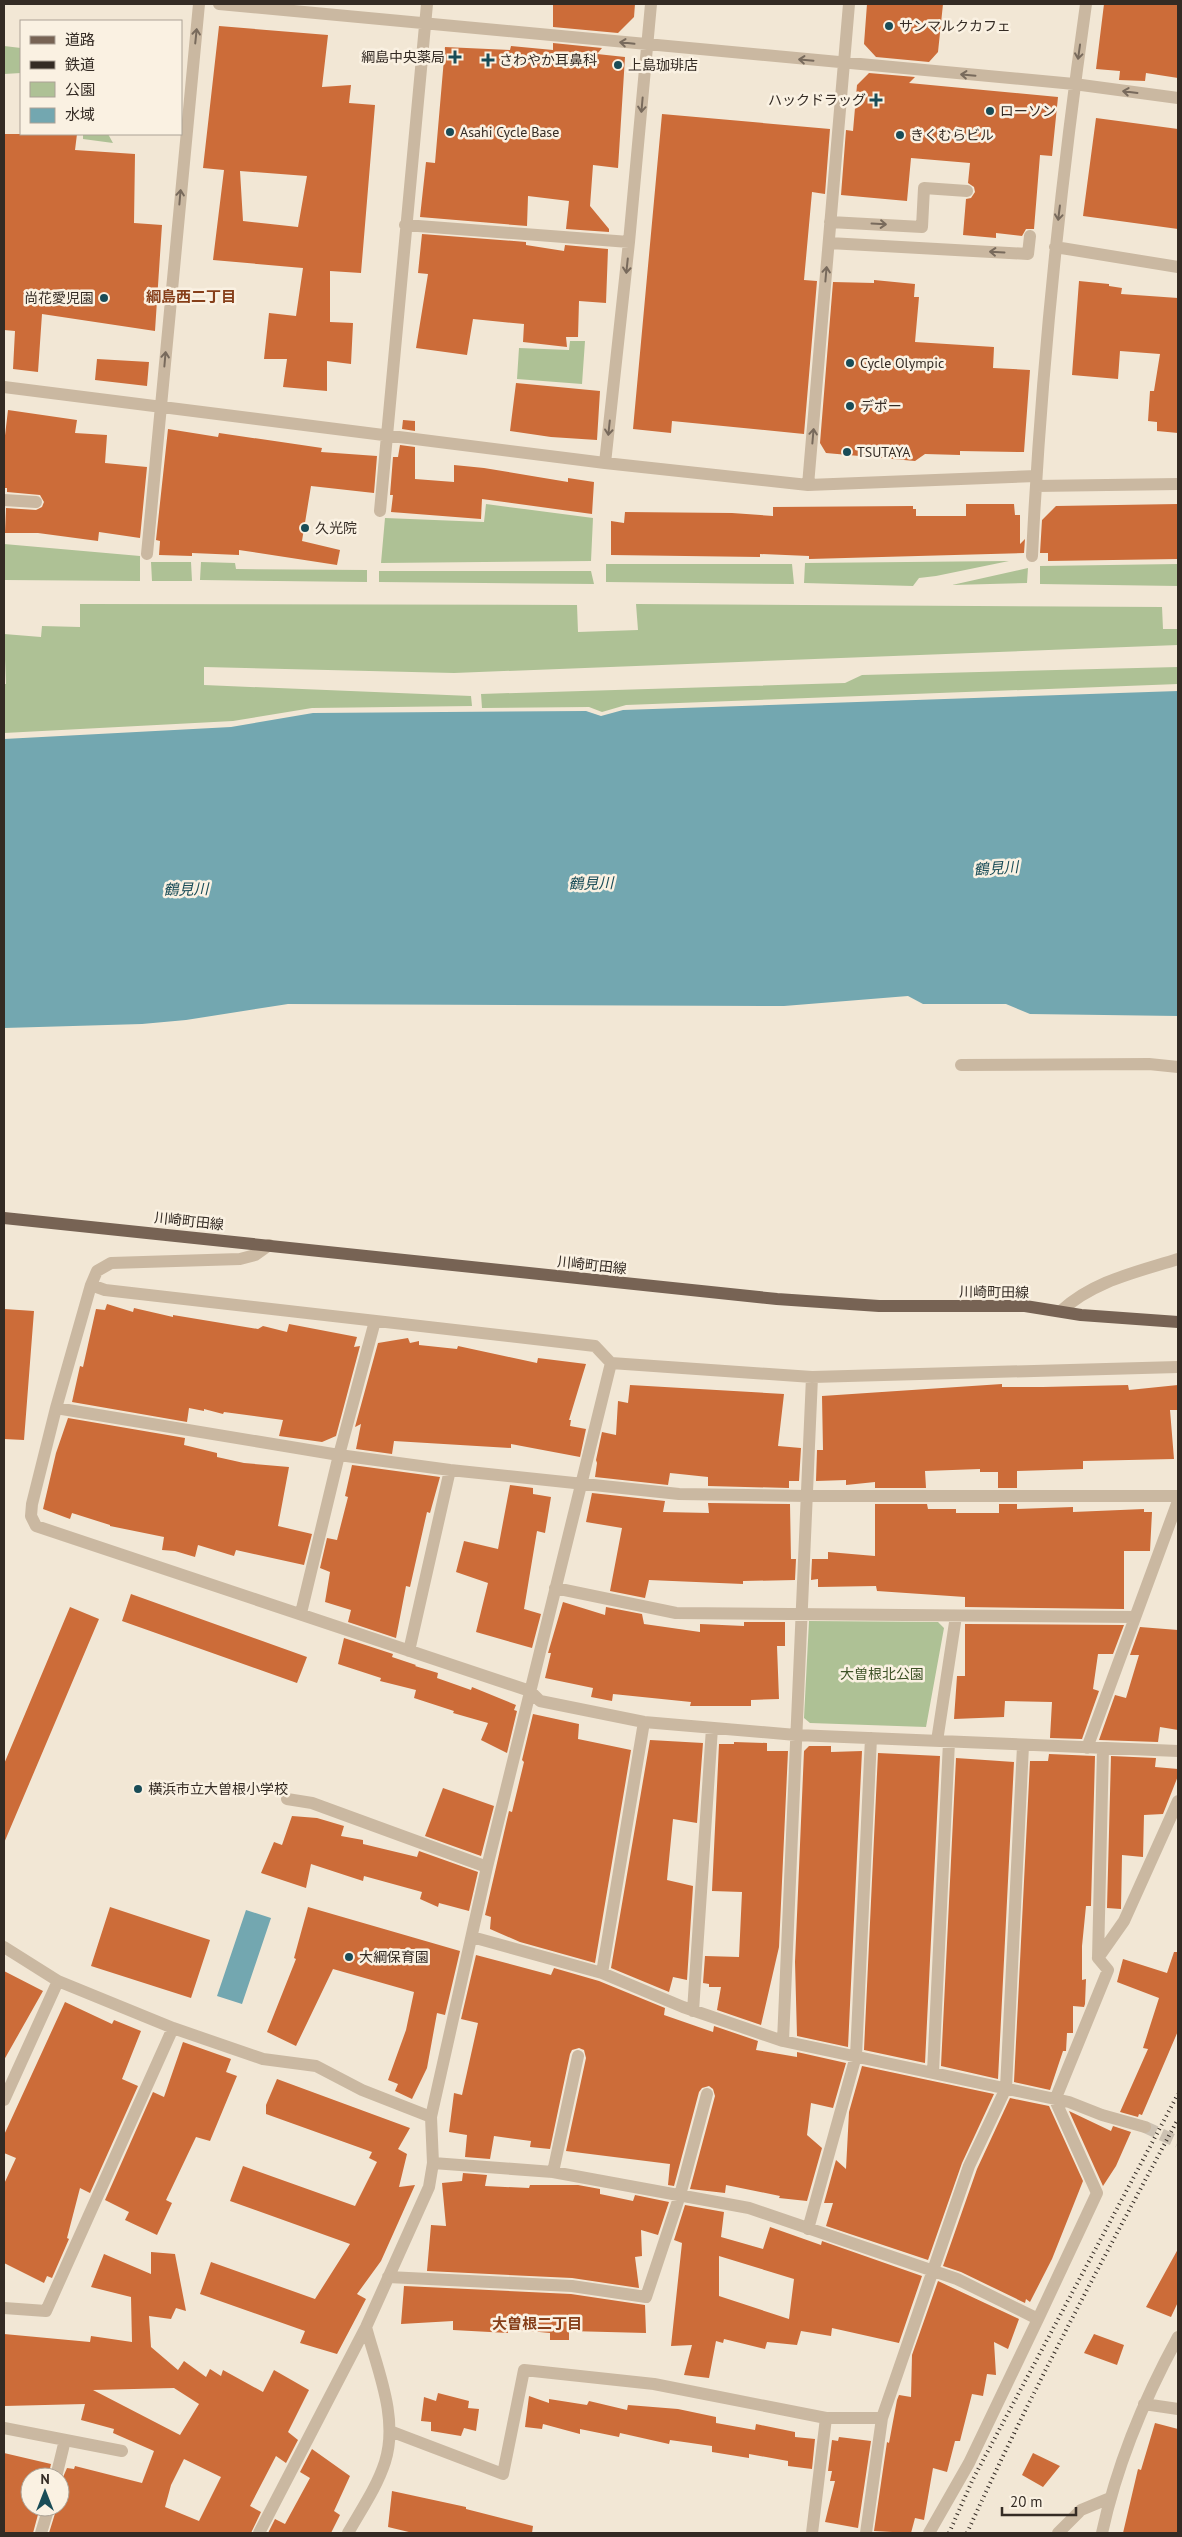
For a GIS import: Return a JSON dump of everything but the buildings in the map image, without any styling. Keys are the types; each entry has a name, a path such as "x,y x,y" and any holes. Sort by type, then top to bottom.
{"main road":[{"name":"川崎町田線","path":"4,1218 269,1244 777,1299 879,1306 1025,1306 1081,1315 1178,1322"}],"street":[{"path":"147,554 199,4"},
{"path":"219,4 426,22 843,64 1074,84 1178,98"},
{"path":"380,511 387,454 386,435 427,4"},
{"path":"605,464 629,242 651,4"},
{"path":"808,485 849,4"},
{"path":"1032,556 1036,481 1055,247 1074,84 1086,4"},
{"path":"921,248 924,188 967,191"},
{"path":"830,222 922,227"},
{"path":"405,225 629,242"},
{"path":"829,243 1028,254 1030,236"},
{"path":"1055,247 1178,267"},
{"path":"4,387 605,464 808,485 1036,481 1178,484"},
{"path":"4,500 36,502"},
{"path":"961,1065 1149,1064 1178,1067"},
{"path":"269,1244 255,1255 240,1259 110,1263 97,1271 91,1285 56,1408 32,1504 31,1516 36,1526 530,1690 540,1701 644,1722 796,1735 1178,1751"},
{"path":"1061,1311 1074,1298 1099,1285 1178,1259"},
{"path":"91,1285 105,1290 595,1346 611,1363 812,1376 1178,1367"},
{"path":"302,1613 339,1455 374,1321"},
{"path":"260,2533 366,2327 429,2187 433,2163 431,2117 487,1867 611,1363"},
{"path":"783,2041 812,1376"},
{"path":"56,1408 339,1455 450,1470 581,1482 679,1494 1178,1496"},
{"path":"409,1651 450,1470"},
{"path":"1087,1748 1178,1501"},
{"path":"555,1588 676,1613 1136,1617"},
{"path":"933,2072 943,1742 956,1616"},
{"path":"602,1973 644,1722"},
{"path":"693,2011 712,1728"},
{"path":"808,2229 856,2056 871,1738"},
{"path":"866,2533 882,2418 931,2270 969,2166 1006,2088 1023,1746"},
{"path":"929,2533 969,2463 1097,2193 1055,2100 1108,1970 1098,1958 1103,1748"},
{"path":"287,1799 312,1803 487,1867"},
{"path":"1098,1958 1124,1921 1178,1801"},
{"path":"472,1938 602,1973 693,2011 783,2041 1069,2102 1102,2115 1145,2127"},
{"path":"4,1947 58,1981 173,2028 263,2058 316,2066 362,2090 431,2117"},
{"path":"4,2100 58,1981"},
{"path":"4,2308 46,2311 173,2028"},
{"path":"553,2172 578,2056"},
{"path":"388,2278 572,2286 646,2297 680,2195 707,2094"},
{"path":"433,2163 553,2172 749,2208 931,2270 957,2280 1038,2319"},
{"path":"348,2533 380,2475 386,2460 390,2431 388,2407 366,2327"},
{"path":"1102,2533 1110,2498 1144,2404 1178,2337"},
{"path":"390,2431 503,2474 524,2370 654,2384 826,2418 882,2418"},
{"path":"1144,2404 1178,2409"},
{"path":"812,2533 826,2418"},
{"path":"4,2428 122,2451"},
{"path":"58,2467 65,2440"},
{"path":"1058,2533 1081,2510 1110,2498"},
{"path":"41,2533 46,2517"}],"green space":[{"path":"4,46 20,48 20,73 4,74"},
{"path":"83,135 109,135 113,143 83,139"},
{"path":"570,341 585,341 582,384 517,379 519,348 569,350"},
{"path":"486,504 593,518 591,561 381,563 385,518 484,522"},
{"path":"4,544 140,556 140,581 4,580"},
{"path":"1009,561 919,578 913,586 804,583 805,563"},
{"path":"151,562 191,562 192,581 152,581"},
{"path":"201,562 235,563 236,569 367,570 367,582 200,580"},
{"path":"606,564 792,564 794,584 606,582"},
{"path":"1178,564 1178,586 1040,584 1040,566"},
{"path":"1028,568 1027,583 952,585"},
{"path":"379,571 591,571 594,584 379,582"},
{"path":"80,604 577,605 578,632 638,630 636,604 1162,607 1163,629 1178,629 1178,645 454,673 204,667 204,685 471,696 472,706 312,708 233,721 4,733 4,684 6,684 4,634 41,637 42,626 80,627"},
{"path":"1178,667 1178,684 626,705 602,712 589,707 482,708 481,694 845,683 862,675"},
{"name":"大曽根北公園","path":"809,1621 938,1622 944,1628 926,1727 810,1723 804,1718"}],"water":[{"name":"鶴見川","path":"1178,691 1178,1016 1030,1014 1006,1004 923,1004 908,996 784,1006 288,1004 186,1020 142,1024 4,1028 4,739 231,727 313,713 586,711 601,716 623,710"},
{"path":"246,1910 271,1918 242,2004 217,1996"}],"tunnel":[{"path":"1145,2127 1178,2142"}],"railway":[{"path":"949,2533 973,2479 1178,2094"},
{"path":"967,2533 1043,2376 1178,2119"}],"place":[{"name":"サンマルクカフェ","path":"889,26"},
{"name":"綱島中央薬局","path":"455,57"},
{"name":"さわやか耳鼻科","path":"488,60"},
{"name":"上島珈琲店","path":"618,65"},
{"name":"ハックドラッグ","path":"876,100"},
{"name":"ローソン","path":"990,111"},
{"name":"Asahi Cycle Base","path":"450,132"},
{"name":"きくむらビル","path":"900,135"},
{"name":"尚花愛児園","path":"104,298"},
{"name":"Cycle Olympic","path":"850,363"},
{"name":"デポー","path":"850,406"},
{"name":"TSUTAYA","path":"847,452"},
{"name":"久光院","path":"305,528"},
{"name":"横浜市立大曽根小学校","path":"138,1789"},
{"name":"大綱保育園","path":"349,1957"}],"district":[{"name":"綱島西二丁目","path":"191,296"},
{"name":"大曽根二丁目","path":"537,2323"}]}
